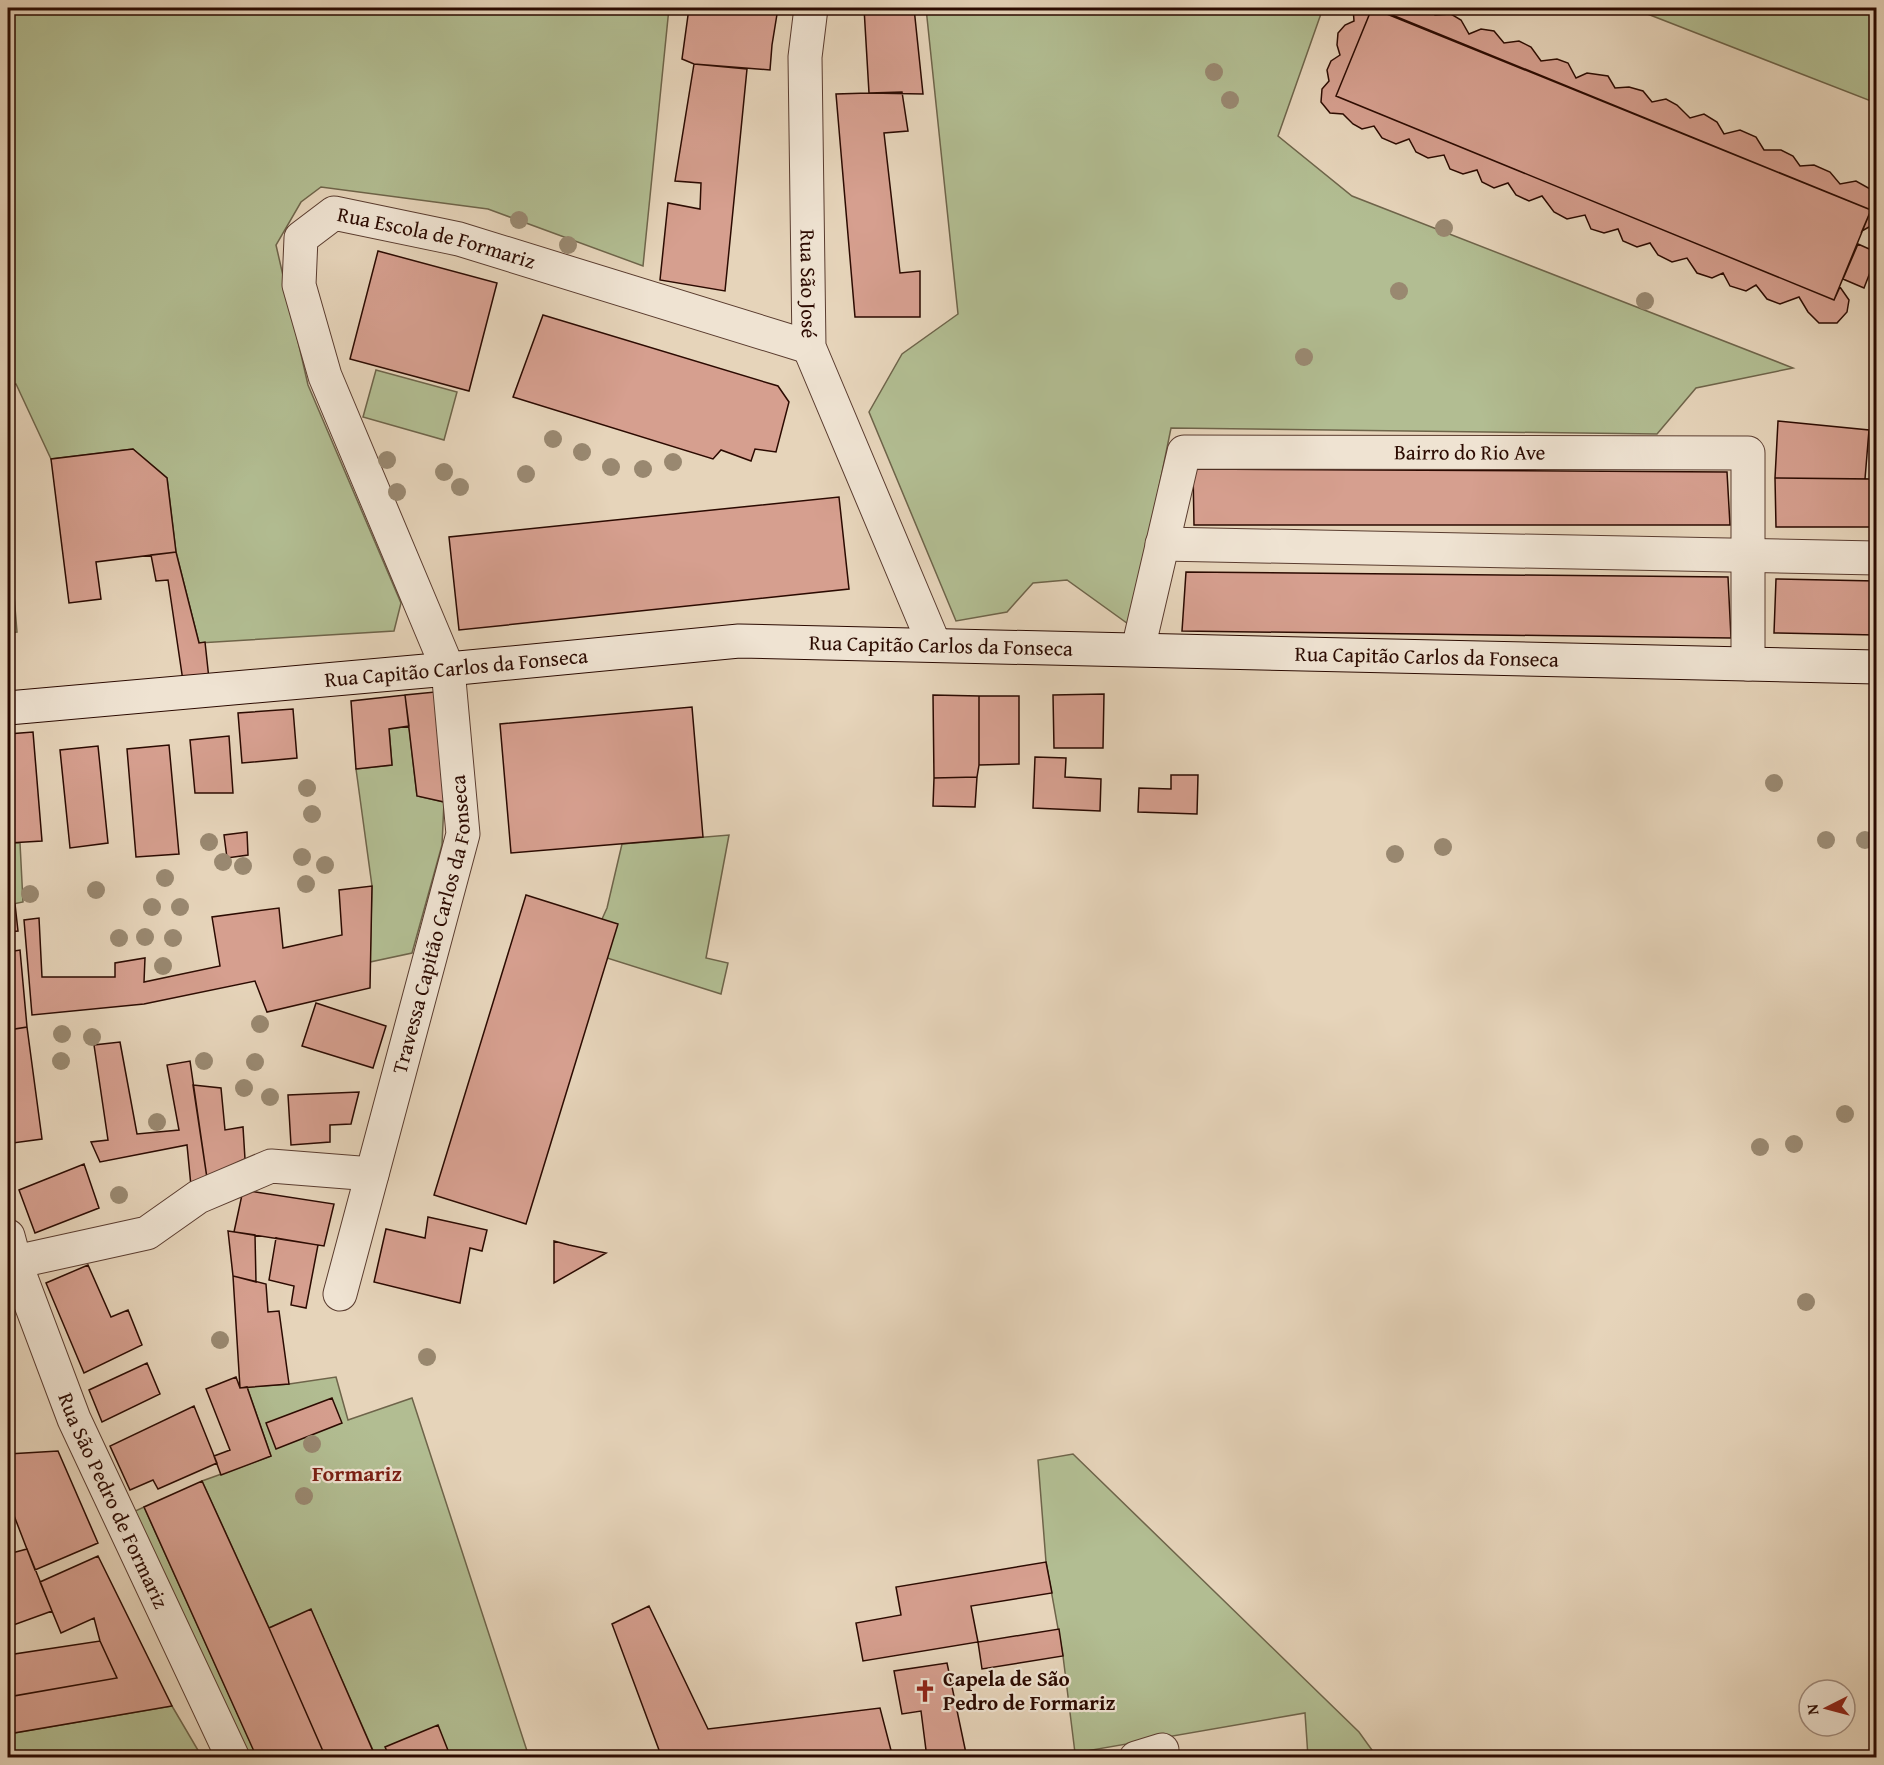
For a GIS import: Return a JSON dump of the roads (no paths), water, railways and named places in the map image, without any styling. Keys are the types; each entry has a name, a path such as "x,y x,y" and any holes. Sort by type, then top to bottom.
{"street":[{"name":"Rua São José","path":"811,8 805,57 809,346 934,644"},
{"name":"Rua Escola de Formariz","path":"448,669 325,376 299,285 301,238 334,213 459,239 809,346"},
{"name":"Bairro do Rio Ave","path":"1138,649 1184,452 1748,453 1748,664"},
{"path":"1162,544 1876,558"},
{"name":"Rua Capitão Carlos da Fonseca","path":"8,708 739,641 1876,668"},
{"name":"Travessa Capitão Carlos da Fonseca","path":"340,1294 463,834 448,669"},
{"path":"11,1249 147,1233 198,1197 271,1166 372,1174"},
{"name":"Rua São Pedro de Formariz","path":"11,1249 74,1419 232,1758"}],"place":[{"name":"Capela de São Pedro de Formariz","path":"925,1691"}],"district":[{"name":"Formariz","path":"357,1473"}]}
